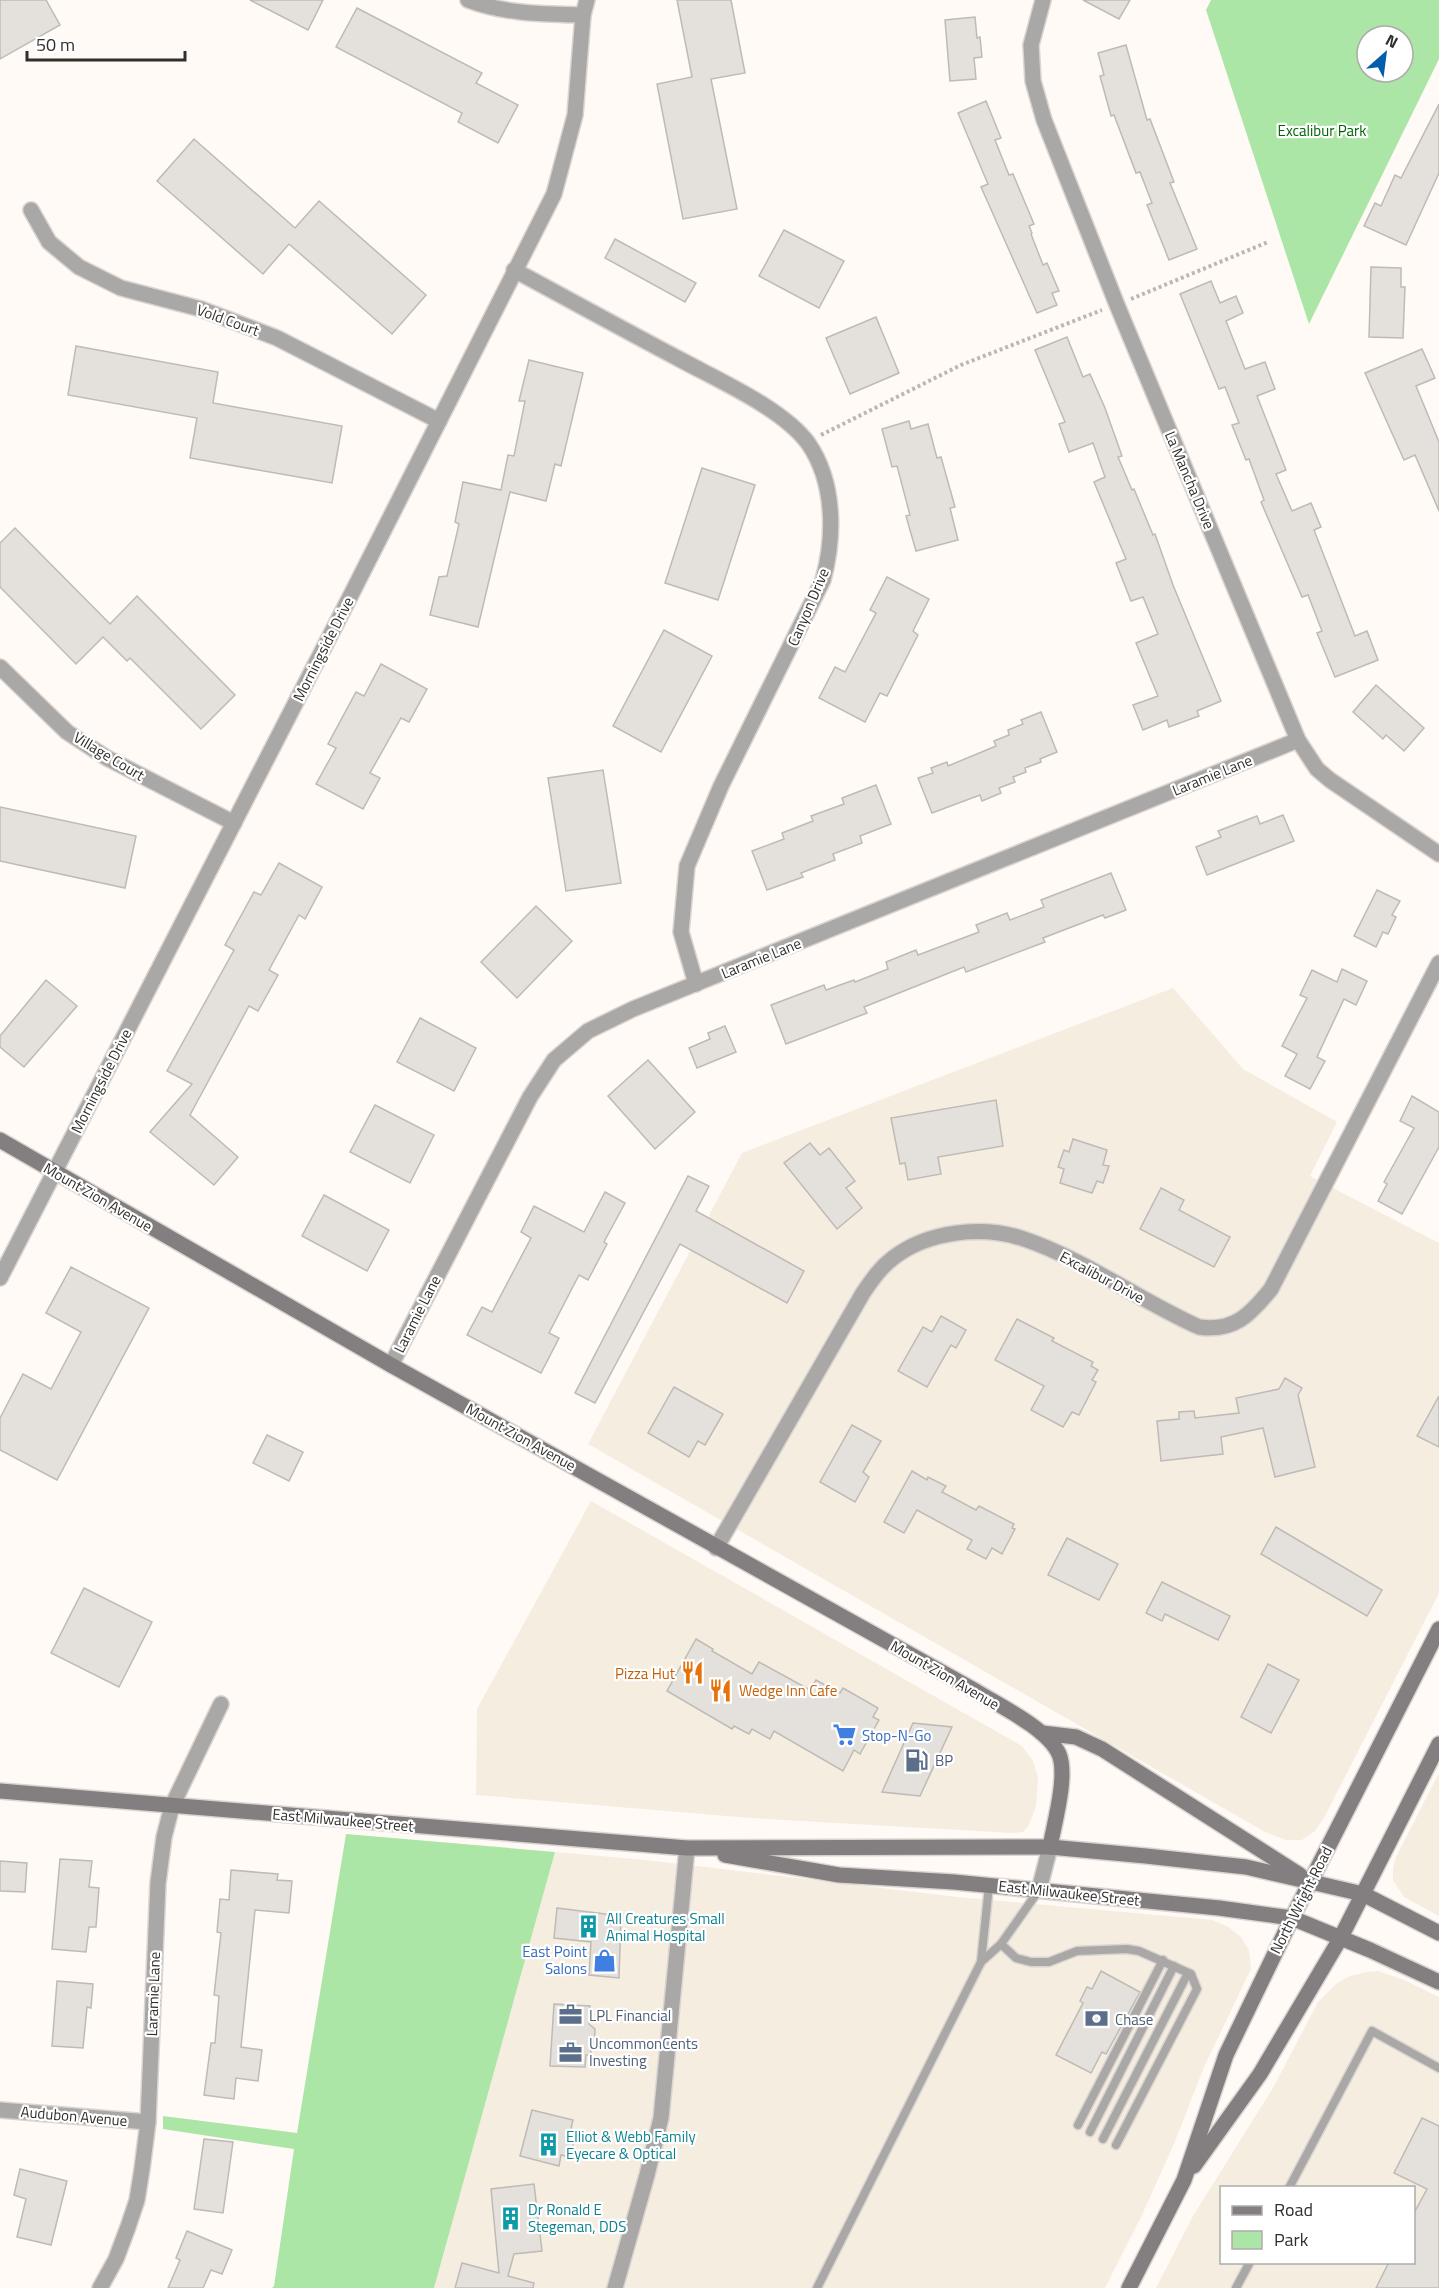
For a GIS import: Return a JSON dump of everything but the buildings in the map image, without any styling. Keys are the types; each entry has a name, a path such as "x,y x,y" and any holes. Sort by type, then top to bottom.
{"main road":[{"name":"Mount Zion Avenue","path":"0,1140 391,1365 974,1690 1042,1733 1059,1754 1062,1770 1050,1847"},
{"name":"North Wright Road","path":"1129,2288 1184,2180 1227,2055 1310,1881 1439,1629"},
{"name":"Mount Zion Avenue","path":"1042,1733 1076,1737 1102,1749 1310,1881"},
{"name":"North Wright Road","path":"1184,2180 1260,2074 1340,1939 1439,1744"},
{"name":"East Milwaukee Street","path":"0,1791 687,1848 1050,1847 1246,1867 1310,1881 1363,1894 1439,1934"},
{"name":"East Milwaukee Street","path":"687,1848 839,1875 1039,1890 1219,1908 1292,1918 1439,1982"}],"street":[{"path":"468,0 485,7 528,13 585,8"},
{"name":"La Mancha Drive","path":"1043,0 1031,45 1033,81 1044,120 1117,304 1298,740 1317,769 1330,780 1439,854"},
{"name":"Morningside Drive","path":"0,1278 554,194 575,115 585,8"},
{"name":"Vold Court","path":"31,210 49,242 79,267 121,288 201,309 277,338 439,421"},
{"name":"Canyon Drive","path":"514,270 741,393 778,416 807,442 824,475 831,526 823,580 721,786 687,866 681,932 696,984"},
{"name":"Village Court","path":"0,667 67,732 99,753 234,823"},
{"name":"Laramie Lane","path":"391,1365 530,1097 554,1060 588,1031 633,1009 1298,740"},
{"name":"Excalibur Drive","path":"716,1548 863,1293 880,1269 895,1257 918,1245 941,1236 961,1233 998,1233 1014,1236 1056,1253 1199,1327 1216,1329 1230,1326 1247,1316 1270,1289 1439,963"},
{"name":"Laramie Lane","path":"100,2288 116,2259 137,2200 148,2122 158,1883 164,1837 172,1806 222,1704"},
{"path":"1039,1890 1050,1847"},
{"path":"615,2288 661,2118 687,1848"},
{"name":"Audubon Avenue","path":"0,2110 148,2122"}],"lane":[{"path":"817,2288 981,1962 990,1886"},
{"path":"981,1962 1001,1944 1039,1890"},
{"path":"1001,1944 1016,1958 1031,1962 1048,1962 1077,1951 1126,1949 1139,1951 1163,1960 1188,1973 1195,1980 1197,1989 1116,2145"},
{"path":"1078,2125 1163,1960"},
{"path":"1090,2132 1174,1966"},
{"path":"1103,2139 1188,1973"},
{"path":"1290,2186 1372,2031 1439,2068"},
{"path":"1236,2288 1249,2264"}],"path":[{"path":"807,442 961,365 1268,242"}],"shaded area":[{"path":"1173,988 1243,1069 1337,1122 1310,1176 1439,1243 1439,1593 1325,1816 1315,1831 1302,1840 1286,1840 1265,1832 588,1444 742,1153"},
{"path":"591,1501 1022,1746 1033,1761 1038,1777 1036,1806 1028,1827 1023,1832 1012,1833 750,1818 476,1795 477,1709"},
{"path":"1439,1773 1439,1916 1404,1897 1393,1880 1393,1868 1396,1857"},
{"path":"555,1852 646,1860 957,1897 1212,1920 1227,1926 1241,1937 1249,1950 1251,1969 1204,2067 1174,2144 1141,2217 1105,2288 434,2288"},
{"path":"1378,1971 1404,1980 1439,1997 1439,2288 1156,2288 1193,2216 1273,2088 1318,2002 1336,1984 1350,1976"}],"green space":[{"name":"Excalibur Park","path":"1211,0 1439,0 1439,59 1309,324 1206,10"},
{"path":"346,1834 555,1852 434,2288 272,2288 294,2149 163,2129 163,2116 297,2133"}],"place":[{"name":"Pizza Hut","path":"693,1673"},
{"name":"Wedge Inn Cafe","path":"721,1690"},
{"name":"Stop-N-Go","path":"844,1735"},
{"name":"BP","path":"917,1760"},
{"name":"All Creatures Small Animal Hospital","path":"588,1927"},
{"name":"East Point Salons","path":"605,1960"},
{"name":"LPL Financial","path":"571,2015"},
{"name":"Chase","path":"1097,2019"},
{"name":"UncommonCents Investing","path":"571,2052"},
{"name":"Elliot & Webb Family Eyecare & Optical","path":"548,2145"},
{"name":"Dr Ronald E Stegeman, DDS","path":"510,2218"}]}
